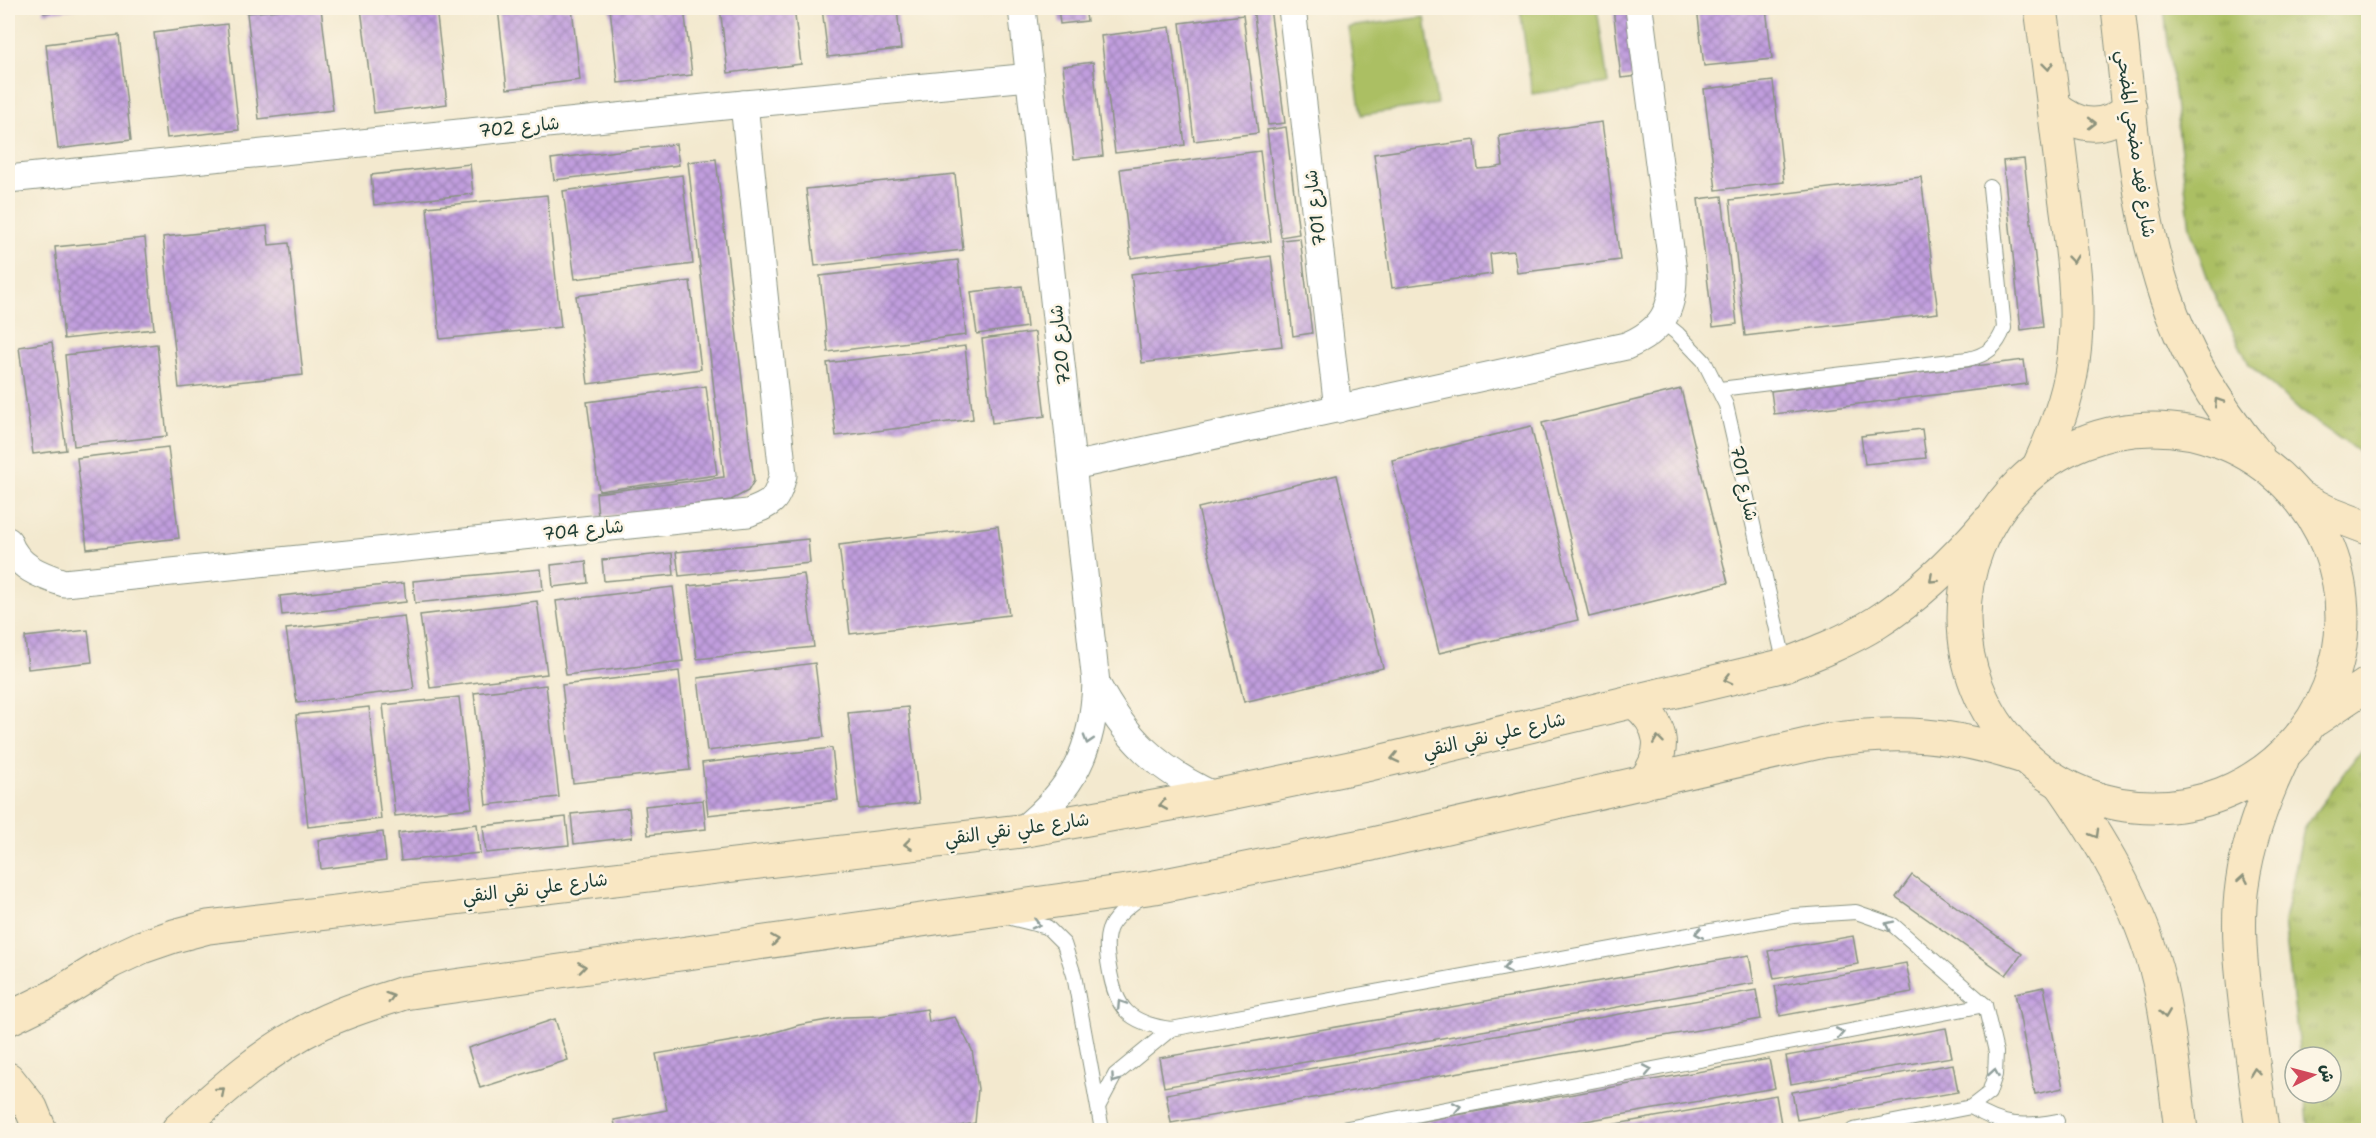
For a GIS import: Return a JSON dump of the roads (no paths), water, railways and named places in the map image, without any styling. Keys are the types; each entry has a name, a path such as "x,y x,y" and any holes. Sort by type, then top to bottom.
{"street":[{"name":"شارع 720","path":"1021,831 1050,806 1063,791 1078,766 1089,740 1096,683 1022,8"},
{"name":"شارع 701","path":"1292,8 1338,409"},
{"path":"1073,466 1626,346 1641,340 1662,321 1670,304 1673,288 1639,8"},
{"path":"2039,466 2054,433 2065,400 2073,364 2076,328 2073,257 2041,8"},
{"name":"شارع فهد مضحي المضحي","path":"2118,8 2141,200 2151,249 2165,296 2184,342 2207,386 2234,427 2266,465"},
{"name":"شارع 702","path":"8,180 744,104 1030,77"},
{"name":"شارع 704","path":"8,541 12,553 34,573 64,583 748,513 768,506 778,495 783,475 744,104"},
{"path":"2054,107 2066,117 2079,123 2094,124 2120,117 2130,108"},
{"path":"2128,429 2177,429 2224,442 2266,465 2300,498 2326,539 2340,585 2343,633 2333,679 2313,722 2282,759 2244,786 2199,803 2153,809 2106,803 2062,785 2024,758 1996,725 1976,687 1965,646 1964,603 1972,562 1988,522 2004,500 2039,466 2081,442 2128,429"},
{"path":"2300,498 2331,514 2368,528"},
{"name":"شارع علي نقي النقي","path":"8,1019 55,996 111,962 142,947 208,927 1021,831 1215,796 1370,764 1785,665 1831,647 1876,623 1917,593 1954,560 1988,522"},
{"name":"شارع 720","path":"1096,683 1109,708 1144,751 1166,769 1215,796"},
{"path":"2313,722 2368,684"},
{"path":"1635,702 1655,723 1659,737 1660,749 1657,762 1643,783"},
{"path":"178,1131 245,1070 282,1046 320,1024 361,1006 404,993 1155,887 1372,844 1824,741 1883,733 1913,733 1988,746 2024,758"},
{"path":"2262,1131 2242,976 2240,909 2250,842 2264,800 2282,759"},
{"path":"2062,785 2088,822 2111,861 2131,901 2149,946 2162,993 2181,1131"},
{"path":"8,1079 31,1108 40,1131"}],"lane":[{"path":"1720,389 1968,359 1980,357 1991,350 2000,340 2004,322 1990,187"},
{"name":"شارع 701","path":"1662,321 1693,348 1704,361 1720,389 1731,422 1785,665"},
{"path":"1155,887 1124,911 1109,929 1107,954 1113,992 1125,1012 1148,1026 1171,1029 1793,916 1856,912 1893,924 1985,1005 1995,1052 1995,1075 1989,1093 1971,1107 1853,1131"},
{"path":"979,911 1047,927 1064,944 1074,975 1102,1131"},
{"path":"1337,1131 1985,1005"},
{"path":"1098,1107 1115,1075 1171,1029"},
{"path":"1971,1107 2004,1123 2021,1126 2057,1121"}]}
